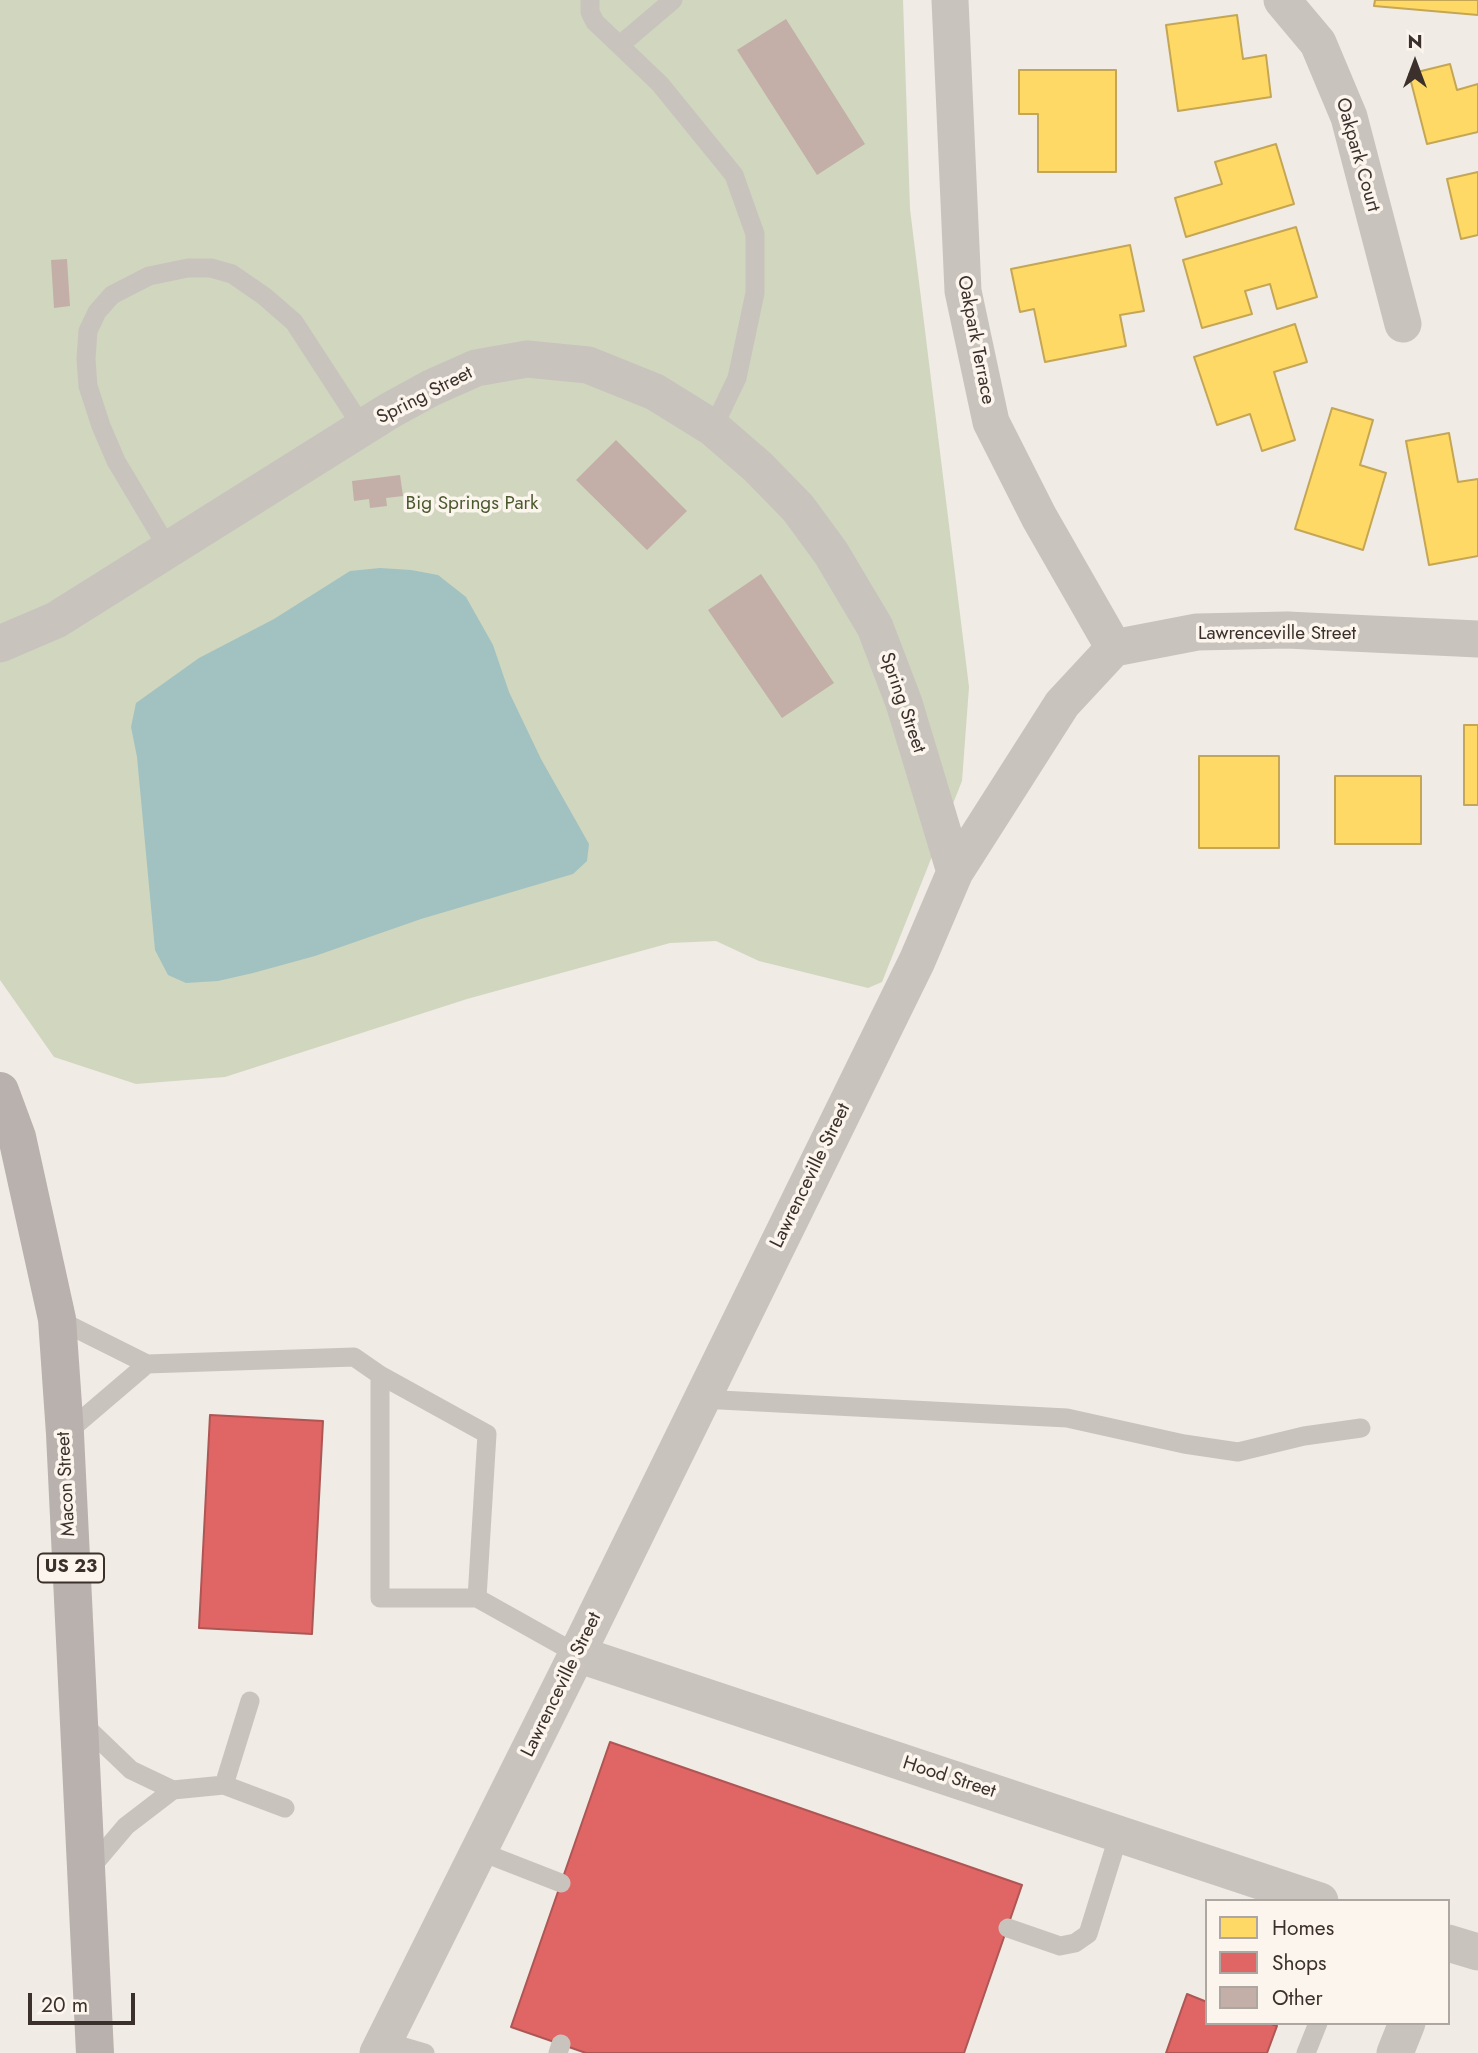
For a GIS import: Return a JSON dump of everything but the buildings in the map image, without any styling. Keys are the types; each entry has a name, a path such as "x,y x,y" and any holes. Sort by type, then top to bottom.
{"main road":[{"name":"Macon Street","path":"0,1091 17,1137 57,1319 95,2053"}],"street":[{"name":"Oakpark Terrace","path":"950,0 963,291 991,422 1039,517 1114,648"},
{"name":"Oakpark Court","path":"1282,0 1318,43 1349,117 1403,324"},
{"name":"Spring Street","path":"0,644 55,620 431,388 476,368 527,359 588,365 655,393 713,428 758,467 798,508 831,553 875,627 904,703 955,873"},
{"name":"Lawrenceville Street","path":"381,2047 918,961 955,873 1062,704 1114,648 1198,632 1287,630 1478,639"},
{"name":"Hood Street","path":"577,1654 1314,1899"},
{"path":"1450,1944 1478,1952"},
{"path":"1395,2053 1405,2025"}],"lane":[{"path":"590,0 590,12 595,22 660,84 734,175 755,234 755,293 737,378 713,428"},
{"path":"620,45 673,0"},
{"path":"169,550 116,461 88,386 88,331 97,312 112,295 149,276 188,268 211,268 232,274 264,296 294,323 363,428"},
{"path":"57,1319 147,1364 354,1357 380,1375 487,1434 477,1598"},
{"path":"65,1434 147,1364"},
{"path":"380,1375 380,1598 477,1598 577,1654"},
{"path":"701,1399 1067,1418 1184,1444 1238,1452 1304,1436 1361,1428"},
{"path":"224,1785 250,1701"},
{"path":"78,1718 131,1770 173,1790 224,1785 285,1808"},
{"path":"86,1873 126,1826 173,1790"},
{"path":"1009,1928 1060,1946 1075,1943 1088,1934 1119,1834"},
{"path":"479,1852 561,1883"},
{"path":"1306,2053 1317,2025"},
{"path":"381,2047 425,2053"}],"green space":[{"name":"Big Springs Park","path":"0,0 903,0 910,209 969,687 962,781 882,982 868,988 759,961 716,941 670,943 467,999 225,1077 136,1084 54,1057 0,980"}],"water":[{"path":"380,568 438,575 466,597 493,645 509,692 541,759 589,844 587,861 573,874 253,973 218,981 186,983 168,975 155,950 137,757 131,727 136,703 199,658 274,619 350,571"}]}
